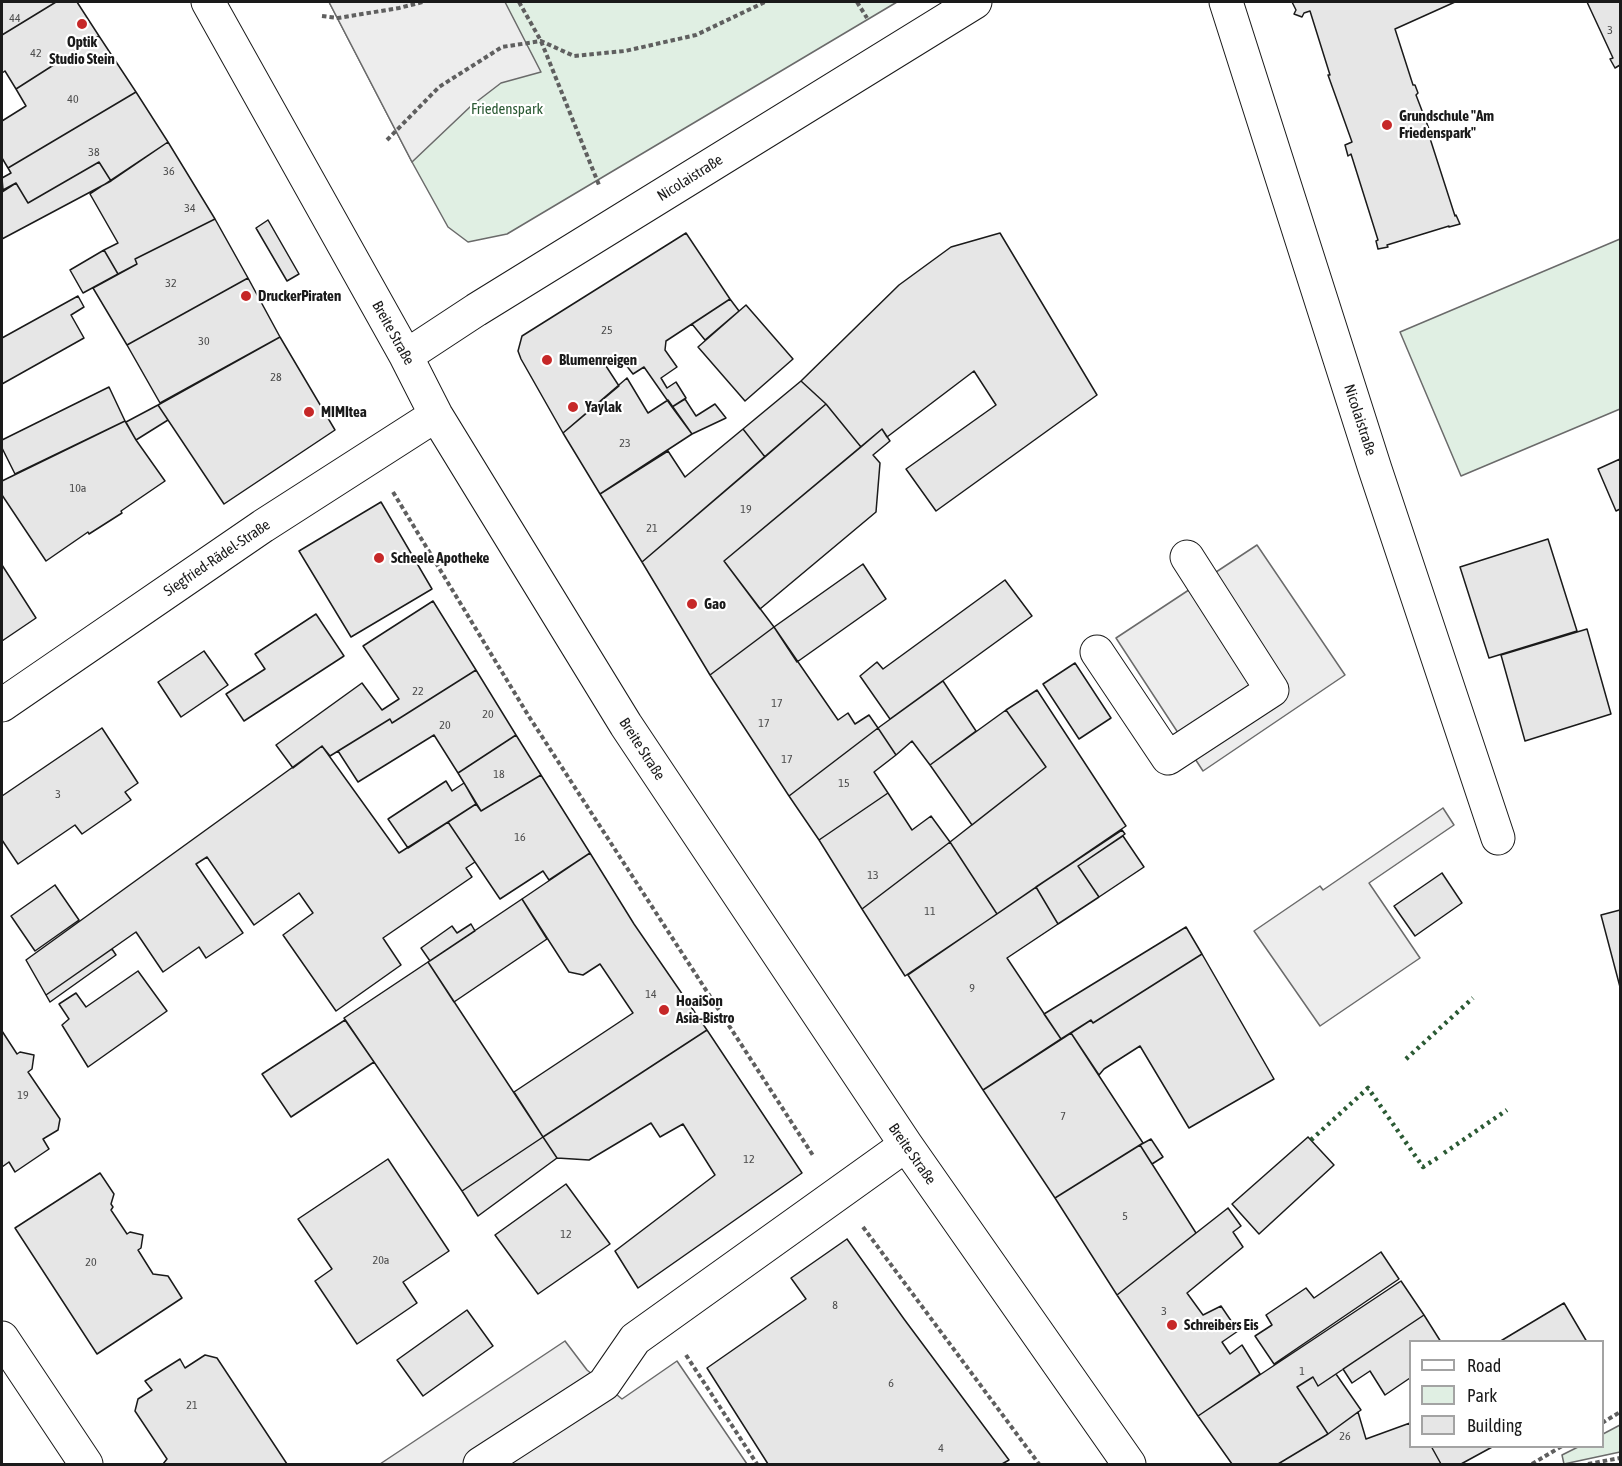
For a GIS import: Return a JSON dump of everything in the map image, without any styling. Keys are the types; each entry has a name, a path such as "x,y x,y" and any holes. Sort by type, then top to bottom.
{"street":[{"name":"Breite Straße","path":"208,2 406,356 436,415 626,725 906,1145 1130,1464"},
{"name":"Nicolaistraße","path":"406,356 476,310 975,2"},
{"name":"Nicolaistraße","path":"1226,2 1375,469 1498,838"},
{"name":"Siegfried-Rädel-Straße","path":"2,705 371,455 436,415"},
{"path":"1097,652 1168,758 1272,690 1187,556"},
{"path":"480,1464 604,1384 635,1339 906,1145"},
{"path":"2,1338 86,1464"}],"path":[{"path":"322,16 338,18 423,2"},
{"path":"519,2 541,40 616,224"},
{"path":"387,140 439,87 502,47 541,40 574,56 625,51 696,35 765,2"},
{"path":"371,455 528,715 838,1193 1039,1464"},
{"path":"662,1319 757,1464"},
{"path":"1604,1422 1620,1412"},
{"path":"1532,1464 1559,1448"},
{"path":"1587,1464 1620,1458"}],"green space":[{"name":"Friedenspark","path":"329,2 897,2 507,234 468,242 448,227"},
{"path":"1620,239 1620,409 1461,476 1400,332"},
{"path":"1620,1425 1620,1452 1564,1464 1562,1455 1576,1448 1604,1448 1604,1433"}],"shaded area":[{"path":"329,2 505,2 541,72 501,83 471,106 412,162"},
{"path":"1257,545 1345,675 1203,771 1116,638"},
{"path":"1443,808 1454,825 1369,883 1420,958 1320,1026 1254,931 1320,886 1323,890"},
{"path":"565,1341 587,1370 622,1399 677,1361 747,1464 380,1464"}],"building":[{"path":"2,2 56,2 2,35"},
{"path":"56,2 77,2 99,36 16,89 5,71 2,73 2,35"},
{"name":"Grundschule \"Am Friedenspark\"","path":"1292,2 1455,2 1395,29 1413,85 1418,93 1416,95 1429,129 1427,129 1455,216 1460,224 1378,249 1376,241 1378,240 1351,154 1348,156 1345,145 1352,142 1328,75 1330,75 1310,11 1304,13 1302,17 1294,14 1296,10"},
{"path":"1587,2 1620,2 1620,65 1615,68 1610,59 1613,58"},
{"path":"99,36 136,92 8,168 2,158 2,121 26,106 16,89"},
{"path":"136,92 168,142 111,181 99,162 28,203 16,183 3,190 2,178 11,173 8,168"},
{"path":"168,142 215,219 135,259 137,264 118,274 104,250 118,243 90,194"},
{"path":"99,162 111,181 2,239 2,192 16,183 28,203"},
{"path":"215,219 248,278 127,345 93,288 137,264 135,259"},
{"path":"268,220 299,274 287,281 256,228"},
{"path":"686,233 730,299 666,341 665,350 677,367 661,378 667,388 676,382 686,398 672,407 644,367 633,374 619,356 606,366 619,386 563,433 521,359 518,351 522,336"},
{"path":"1000,233 1097,395 936,511 906,469 996,405 974,371 887,437 882,429 861,447 826,404 801,381 899,285 951,247"},
{"path":"104,250 118,274 83,293 70,270"},
{"path":"248,278 280,337 160,403 127,345"},
{"path":"78,296 84,307 71,315 84,338 2,384 2,338"},
{"path":"730,299 739,311 705,340 692,324"},
{"path":"746,305 793,359 745,401 698,347"},
{"path":"280,337 335,430 224,504 158,405"},
{"path":"627,378 648,413 668,400 692,434 600,494 563,433"},
{"path":"801,381 826,404 765,457 743,429"},
{"path":"109,387 125,421 15,474 2,448 2,440"},
{"path":"685,399 696,416 715,404 726,418 692,434 672,407"},
{"path":"826,404 861,447 724,561 774,627 710,675 642,562"},
{"path":"158,405 168,420 136,440 126,422"},
{"path":"125,421 165,481 121,511 122,513 89,534 88,532 46,561 2,495 2,481"},
{"path":"743,429 765,457 642,562 600,494 668,451 685,477"},
{"path":"882,429 890,441 873,455 880,463 876,512 760,609 724,561"},
{"path":"1620,459 1620,509 1616,511 1598,469"},
{"path":"381,502 432,589 351,637 299,551"},
{"path":"1548,539 1577,631 1489,658 1460,567"},
{"path":"863,564 886,599 797,662 774,627"},
{"path":"2,565 36,618 2,641"},
{"path":"1005,580 1032,616 890,719 860,676 877,662 883,669"},
{"path":"433,601 476,670 392,723 390,719 330,756 322,746 293,768 276,745 362,683 382,710 399,699 363,646"},
{"path":"316,614 344,656 244,721 226,694 265,669 255,654"},
{"path":"774,627 838,720 848,713 855,724 869,715 878,728 789,796 710,675"},
{"path":"1587,629 1611,714 1525,741 1501,655"},
{"path":"204,651 228,685 181,717 158,682"},
{"path":"1075,663 1111,718 1079,739 1043,684"},
{"path":"476,670 516,735 458,773 434,735 358,782 338,751 390,719 392,723"},
{"path":"943,681 976,731 930,765 912,741 896,755 878,728"},
{"path":"1037,690 1126,826 997,914 950,842 1046,767 1006,710"},
{"path":"1006,710 1046,767 972,825 930,765"},
{"path":"102,728 138,783 125,792 131,800 82,834 75,825 18,864 2,840 2,796"},
{"path":"878,728 896,755 874,772 888,793 819,840 789,796"},
{"path":"516,735 541,775 481,811 458,773"},
{"path":"322,746 399,853 448,822 475,862 466,868 472,877 383,938 401,965 336,1011 283,935 313,913 299,893 254,925 207,857 196,864 243,933 206,958 199,947 163,972 136,932 46,995 26,960"},
{"path":"541,775 590,853 549,880 543,871 500,899 448,822 476,804 481,811"},
{"path":"446,781 452,791 464,783 476,804 408,848 388,819"},
{"path":"888,793 912,830 931,816 950,842 862,909 819,840"},
{"path":"1122,830 1125,834 1078,866 1099,897 1058,924 1036,887"},
{"path":"1123,836 1144,867 1099,897 1078,866"},
{"path":"950,842 997,914 905,976 862,909"},
{"path":"590,853 634,924 707,1030 543,1137 514,1092 633,1013 600,964 583,975 569,972 522,899"},
{"path":"1442,873 1462,903 1415,936 1394,906"},
{"path":"55,885 79,920 35,951 11,916"},
{"path":"1036,887 1058,924 1007,958 1061,1039 983,1090 908,975"},
{"path":"522,899 547,939 454,1002 428,962"},
{"path":"1620,910 1620,987 1601,915"},
{"path":"471,924 475,931 430,961 421,948 452,926 457,933"},
{"path":"1186,927 1202,954 1093,1023 1091,1020 1061,1039 1044,1014"},
{"path":"112,949 116,955 50,1002 46,995"},
{"path":"1202,954 1274,1079 1189,1128 1140,1046 1104,1069 1099,1075 1071,1033 1091,1020 1093,1023"},
{"path":"428,962 543,1137 462,1191 344,1018"},
{"path":"138,971 167,1011 88,1067 62,1025 69,1019 59,1004 76,993 86,1007"},
{"path":"345,1020 374,1062 291,1117 262,1074"},
{"path":"707,1030 802,1173 638,1288 615,1251 715,1175 683,1124 660,1137 651,1123 589,1160 557,1158 543,1137"},
{"path":"2,1031 17,1054 20,1052 34,1055 32,1069 28,1072 60,1119 58,1130 43,1139 49,1149 15,1172 9,1162 2,1167"},
{"path":"1071,1033 1143,1143 1055,1198 983,1090"},
{"path":"543,1137 557,1158 478,1216 462,1191"},
{"path":"1308,1137 1334,1165 1259,1234 1232,1204"},
{"path":"1151,1139 1163,1157 1152,1164 1140,1145"},
{"path":"1140,1145 1196,1233 1117,1295 1055,1198"},
{"path":"388,1159 449,1251 403,1282 417,1303 357,1344 315,1281 332,1269 298,1219"},
{"path":"100,1173 114,1194 111,1210 127,1234 130,1232 143,1235 141,1248 138,1250 153,1274 168,1276 182,1298 97,1354 15,1228"},
{"path":"566,1184 610,1244 538,1294 495,1235"},
{"path":"1228,1208 1241,1226 1233,1232 1243,1247 1187,1293 1203,1315 1221,1306 1238,1331 1222,1342 1230,1354 1242,1345 1260,1374 1198,1416 1117,1295"},
{"path":"847,1239 1009,1460 1002,1464 768,1464 707,1368 806,1299 791,1278"},
{"path":"1381,1252 1399,1279 1274,1364 1255,1336 1272,1325 1266,1315 1306,1288 1314,1298"},
{"path":"1401,1281 1424,1315 1318,1386 1313,1377 1297,1387 1328,1434 1278,1464 1232,1464 1198,1416"},
{"path":"1564,1303 1586,1340 1502,1340"},
{"path":"467,1310 493,1346 423,1396 397,1360"},
{"path":"1424,1315 1440,1340 1409,1340 1409,1379 1385,1395 1370,1371 1352,1383 1343,1369"},
{"path":"205,1355 217,1358 287,1464 163,1464 167,1459 135,1411 138,1399 152,1390 145,1381 180,1359 185,1368"},
{"path":"1336,1374 1361,1410 1328,1434 1297,1387 1313,1377 1318,1386"},
{"path":"1358,1412 1366,1439 1409,1423 1409,1448 1432,1448 1441,1464 1278,1464 1328,1434"},
{"path":"1432,1448 1490,1448 1461,1464 1441,1464"}],"hedge":[{"path":"1406,1059 1473,998"},
{"path":"1311,1140 1368,1088 1423,1167 1439,1157"},
{"path":"1444,1153 1507,1110"}],"place":[{"name":"Optik Studio Stein","path":"82,24"},
{"name":"Grundschule \"Am Friedenspark\"","path":"1387,125"},
{"name":"DruckerPiraten","path":"246,296"},
{"name":"Blumenreigen","path":"547,360"},
{"name":"Yaylak","path":"573,407"},
{"name":"MIMItea","path":"309,412"},
{"name":"Scheele Apotheke","path":"379,558"},
{"name":"Gao","path":"692,604"},
{"name":"HoaiSon Asia-Bistro","path":"664,1010"},
{"name":"Schreibers Eis","path":"1172,1325"}]}
